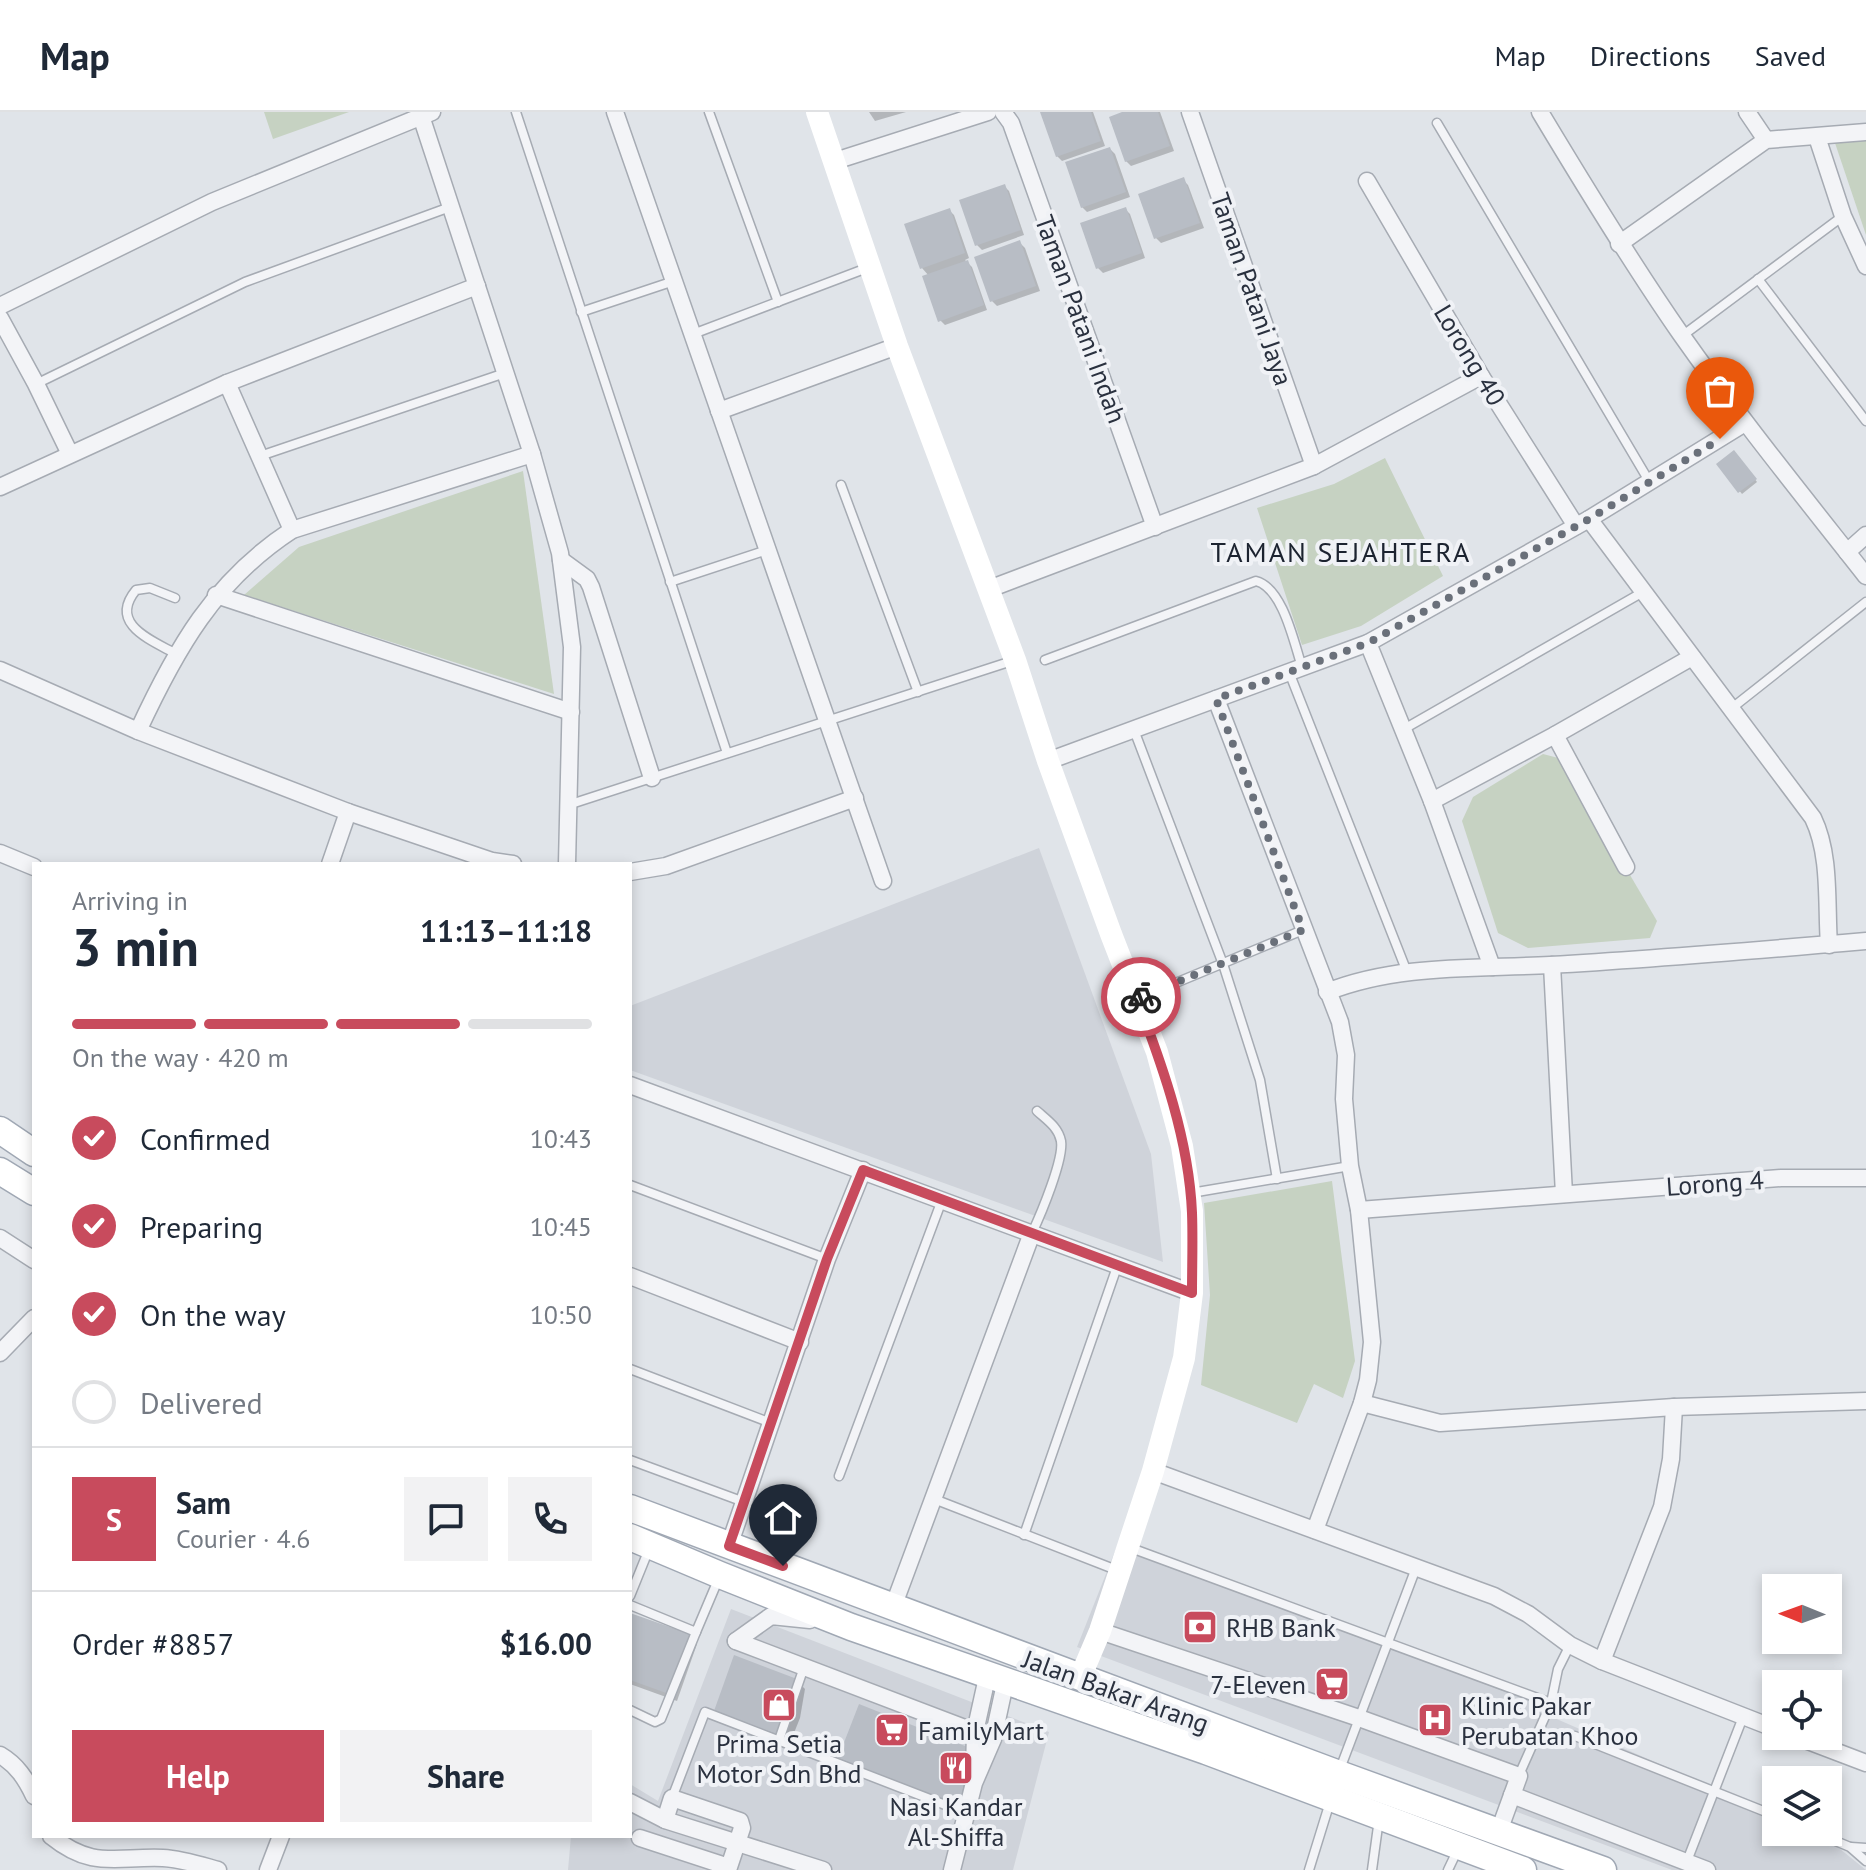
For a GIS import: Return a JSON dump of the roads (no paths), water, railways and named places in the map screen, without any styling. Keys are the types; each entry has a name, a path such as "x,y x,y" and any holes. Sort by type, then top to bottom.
{"main road":[{"path":"0,1130 32,1152"},
{"path":"0,1171 32,1191"},
{"name":"Jalan Bakar Arang","path":"632,1509 1080,1678 1335,1786 1379,1815 1523,1870"},
{"name":"Jalan Bakar Arang","path":"640,1541 851,1627 1335,1786 1499,1831 1603,1870"}],"street":[{"path":"615,112 883,881"},
{"path":"817,112 897,346 989,589 1048,761 1137,999 1172,1102 1190,1194 1192,1293 1184,1358 1153,1471 1100,1631 1080,1678"},
{"path":"835,161 988,112"},
{"name":"Taman Patani Indah","path":"1003,112 1011,123 1155,527"},
{"name":"Taman Patani Jaya","path":"1190,112 1314,466"},
{"path":"1540,112 1619,244 1682,336 1745,423 1866,576"},
{"path":"1747,112 1766,140"},
{"path":"0,306 212,202 427,114 450,207 550,511 561,560 572,647 567,862"},
{"path":"1619,244 1766,140 1866,132"},
{"path":"1817,137 1843,216 1866,266"},
{"name":"Lorong 40","path":"1367,181 1481,376 1583,523 1643,592 1813,818 1820,833 1829,945"},
{"path":"0,487 227,383 477,286"},
{"path":"0,318 70,454"},
{"path":"719,411 897,346"},
{"path":"989,589 1314,466 1481,376"},
{"path":"227,383 292,530"},
{"path":"1048,761 1368,643 1583,523 1745,423"},
{"path":"138,731 176,654 216,595 243,566 292,530 532,454"},
{"path":"1847,552 1866,535"},
{"path":"561,560 580,572 591,587 652,778"},
{"path":"216,595 571,712"},
{"path":"1368,643 1432,801 1492,967"},
{"path":"1432,801 1692,657"},
{"path":"0,670 138,731 348,812 499,862"},
{"path":"1216,699 1344,1039 1344,1099 1350,1166 1359,1210 1372,1342 1362,1403 1315,1530"},
{"path":"1555,735 1626,867"},
{"path":"632,872 666,866 855,798"},
{"path":"331,862 348,812"},
{"path":"0,853 32,866"},
{"path":"1327,992 1377,976 1407,972 1552,965 1866,941"},
{"path":"1552,965 1564,1194"},
{"path":"632,1086 1192,1293"},
{"path":"729,1546 827,1259 863,1170"},
{"name":"Lorong 4","path":"1359,1210 1781,1178 1866,1178"},
{"path":"893,1607 1032,1233"},
{"path":"0,1238 32,1259"},
{"path":"632,1277 800,1342"},
{"path":"0,1353 32,1320"},
{"path":"1362,1403 1440,1423 1674,1407 1866,1401"},
{"path":"1602,1661 1662,1507 1669,1471 1674,1407"},
{"path":"1153,1471 1513,1605 1570,1645 1602,1661 1762,1724"},
{"path":"851,1627 777,1615 764,1620 736,1641 975,1732"},
{"path":"1100,1631 1359,1718 1519,1776 1499,1831"},
{"path":"974,1783 975,1732 997,1676"},
{"path":"952,1870 974,1783 993,1739 997,1676"},
{"path":"1832,1750 1866,1763"},
{"path":"0,1755 22,1774 32,1792"},
{"path":"1512,1795 1685,1866 1707,1870"},
{"path":"640,1838 733,1869 742,1828 740,1821 672,1798 665,1820"},
{"path":"632,1803 665,1820 823,1870"},
{"path":"54,1838 76,1853 99,1861 146,1864 185,1861 218,1870"},
{"path":"268,1870 280,1838"}],"lane":[{"path":"516,112 727,753"},
{"path":"709,112 778,302"},
{"path":"1437,123 1649,482"},
{"path":"36,384 245,282 450,207"},
{"path":"1682,336 1843,216"},
{"path":"692,334 871,267"},
{"path":"1758,279 1866,421"},
{"path":"581,312 674,281"},
{"path":"259,457 505,373"},
{"path":"841,485 918,692"},
{"path":"670,582 767,550"},
{"path":"1045,660 1256,581 1270,587 1276,595 1296,670 1407,972"},
{"path":"175,598 150,588 136,590 129,599 127,613 138,633 176,654"},
{"path":"1403,730 1643,592"},
{"path":"1731,709 1866,602"},
{"path":"567,806 1015,660"},
{"path":"1134,730 1223,964 1260,1080 1277,1179"},
{"path":"1137,999 1303,930"},
{"path":"1032,1233 1045,1204 1062,1143 1056,1127 1037,1111"},
{"path":"1190,1194 1350,1166"},
{"path":"632,1186 827,1259"},
{"path":"839,1476 942,1200"},
{"path":"1024,1535 1118,1264"},
{"path":"632,1370 772,1423"},
{"path":"632,1461 744,1502"},
{"path":"933,1499 1120,1571"},
{"path":"632,1585 640,1541"},
{"path":"1127,1547 1551,1703"},
{"path":"1309,1870 1359,1718 1416,1568"},
{"path":"632,1711 655,1722 661,1719 720,1575"},
{"path":"632,1606 696,1632"},
{"path":"1519,1776 1551,1703 1558,1669 1570,1645"},
{"path":"779,1740 804,1667"},
{"path":"672,1798 705,1712 967,1813"},
{"path":"1685,1866 1743,1717"},
{"path":"1575,1736 1762,1811"},
{"path":"1372,1870 1379,1815"},
{"path":"1842,1844 1866,1861"},
{"path":"1448,1870 1460,1845"},
{"path":"1850,1847 1866,1848"}],"place":[{"name":"RHB Bank","path":"1200,1627"},
{"name":"7-Eleven","path":"1332,1684"},
{"name":"Prima Setia Motor Sdn Bhd","path":"779,1705"},
{"name":"Klinic Pakar Perubatan Khoo","path":"1435,1720"},
{"name":"FamilyMart","path":"892,1730"},
{"name":"Nasi Kandar Al-Shiffa","path":"956,1768"}],"district":[{"name":"TAMAN SEJAHTERA","path":"1341,551"}]}
